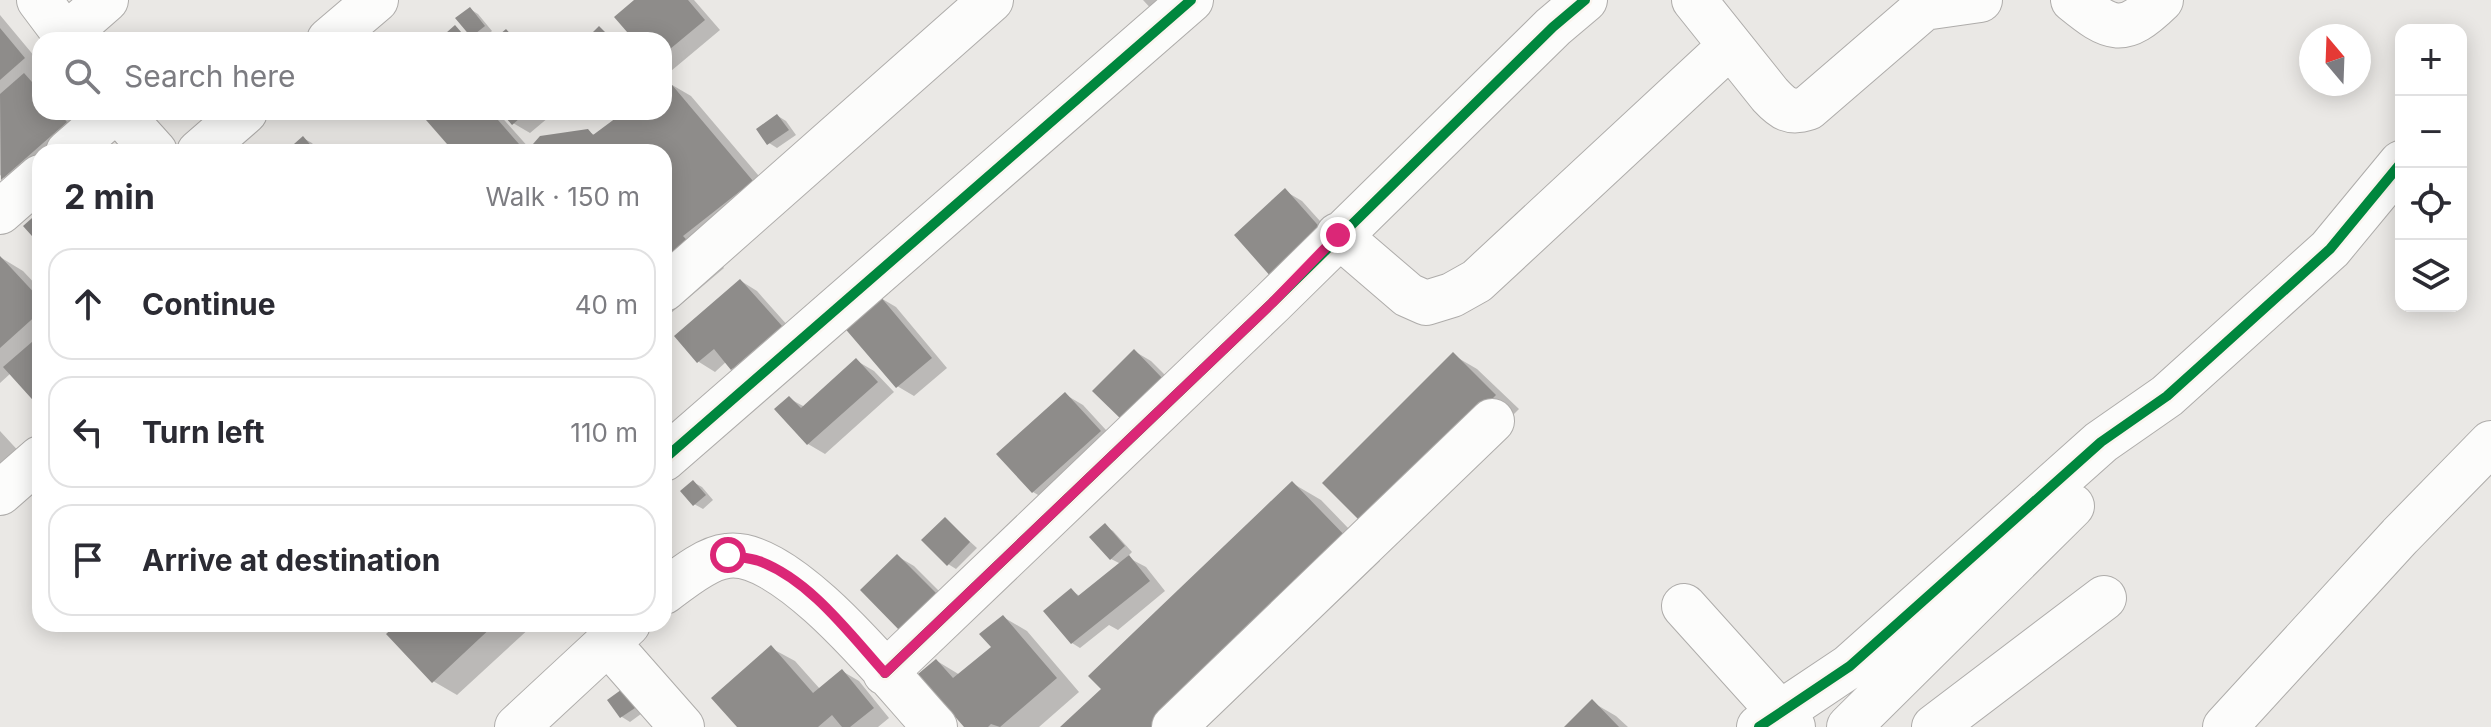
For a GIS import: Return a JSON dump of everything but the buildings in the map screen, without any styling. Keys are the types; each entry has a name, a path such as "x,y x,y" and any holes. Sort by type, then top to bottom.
{"street":[{"path":"39,0 63,32"},
{"path":"74,32 106,0"},
{"path":"338,32 376,0"},
{"path":"672,452 1191,0"},
{"path":"885,673 1272,303 1553,27 1585,0"},
{"path":"1694,0 1770,95 1783,109 1795,113 1808,108 1926,4 1980,0"},
{"path":"2073,0 2100,22 2122,27 2147,14 2161,0"},
{"path":"672,282 987,1"},
{"path":"1338,235 1408,295 1426,303 1452,295 1477,281 1730,46"},
{"path":"78,144 107,120"},
{"path":"125,120 147,144"},
{"path":"208,144 236,120"},
{"path":"1684,606 1777,722 1850,666 2101,442 2167,396 2330,249 2397,168"},
{"path":"0,212 32,184"},
{"path":"1849,727 2109,468 2161,436 2191,412 2395,218"},
{"path":"1174,727 1492,421"},
{"path":"2225,727 2400,536 2491,443"},
{"path":"0,493 32,465"},
{"path":"672,586 691,571 728,555 758,561 797,583 843,626 935,727"},
{"path":"1934,727 2104,598"},
{"path":"517,727 618,634 682,727"}],"cycle path":[{"path":"672,452 1191,0"},
{"path":"885,673 1272,303 1553,27 1585,0"},
{"path":"1759,727 1850,666 2101,442 2167,396 2330,249 2397,168"}],"route":[{"path":"728,555 758,561 797,583 843,626 885,673 1272,303 1338,235"}]}
